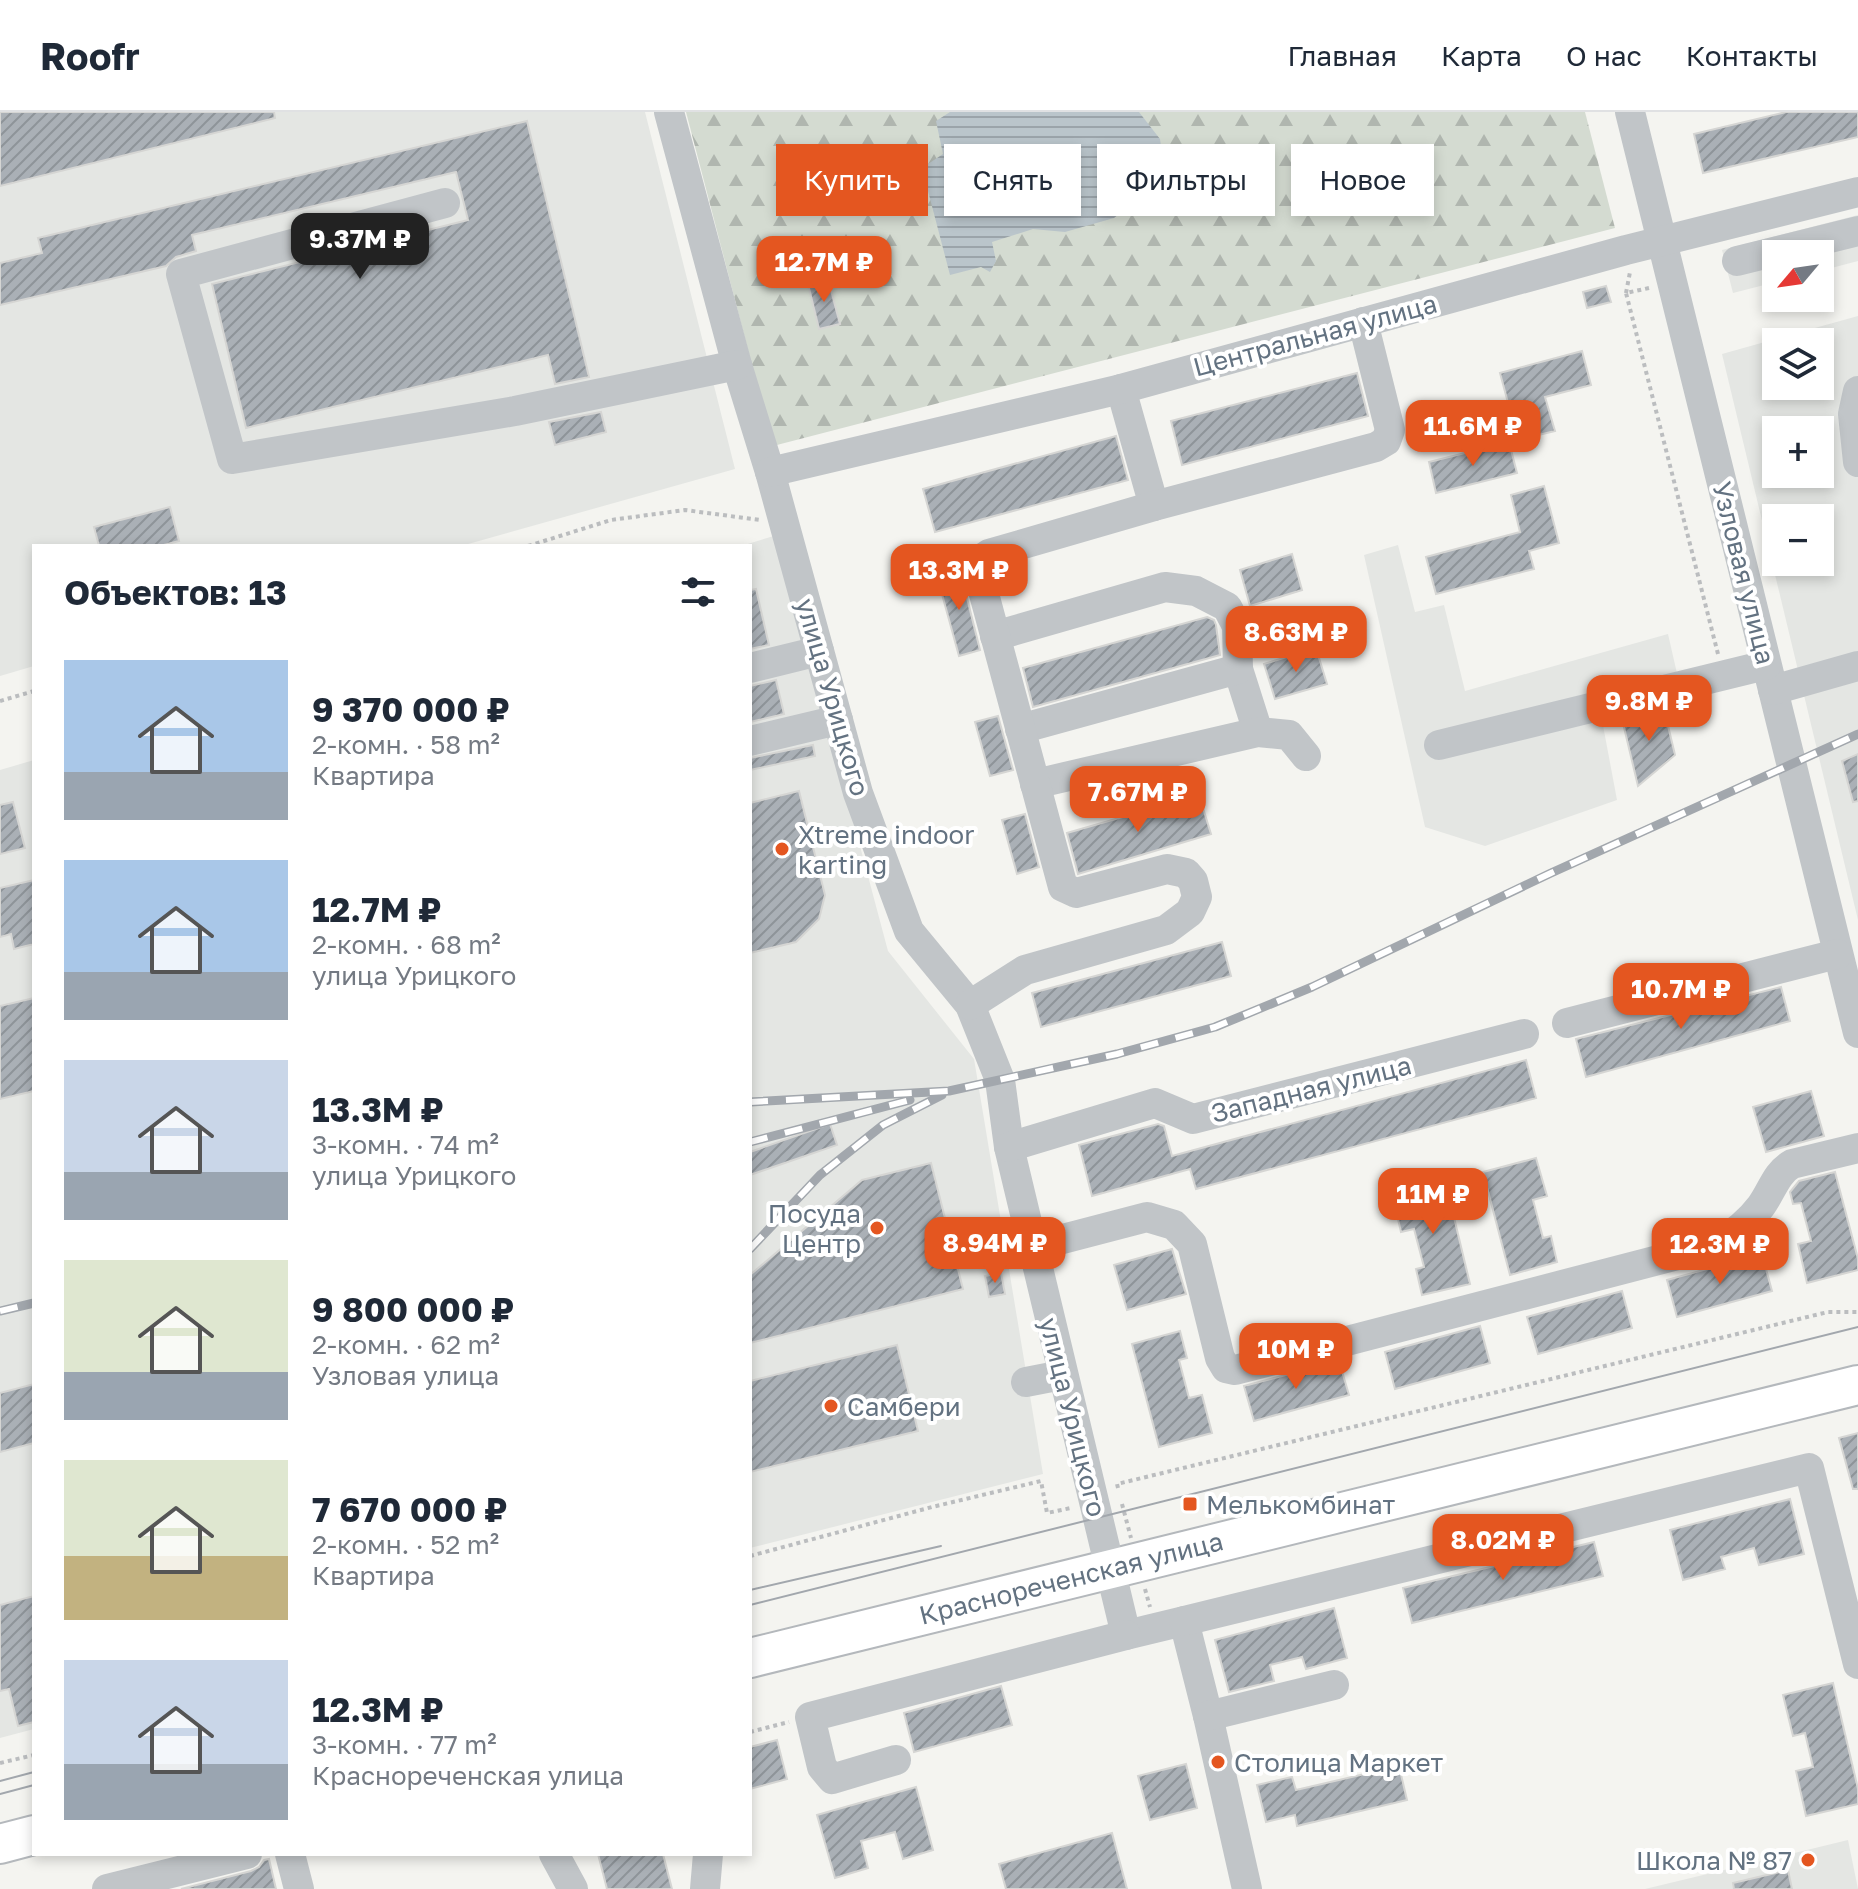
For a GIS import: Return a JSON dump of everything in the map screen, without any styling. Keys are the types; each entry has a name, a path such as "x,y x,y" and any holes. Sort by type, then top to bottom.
{"main road":[{"name":"Краснореченская улица","path":"752,1657 1858,1385"},
{"path":"0,1844 32,1836"}],"street":[{"name":"улица Урицкого","path":"669,112 858,793 909,931 970,1005 1000,1080 1009,1147 1094,1504 1124,1564 1126,1635"},
{"name":"Узловая улица","path":"1630,112 1837,954 1856,1019"},
{"name":"Центральная улица","path":"770,472 1121,389 1662,241 1858,192"},
{"path":"445,203 181,274 232,459 515,411 737,365"},
{"path":"1737,261 1858,231"},
{"path":"970,1005 1025,970 1166,930 1190,912 1197,897 1193,881 1186,873 1167,869 1076,893 1063,887 977,568 980,560 989,554 1376,447 1386,441 1390,430 1363,322"},
{"path":"1121,389 1154,506"},
{"path":"1858,391 1853,414 1858,462"},
{"path":"995,636 1165,587 1196,591 1227,607 1237,626 1238,669 1258,732"},
{"path":"752,668 819,651"},
{"path":"1439,745 1723,675 1770,677 1858,666"},
{"path":"1020,729 1238,669"},
{"path":"1035,784 1258,732 1297,746 1250,700"},
{"path":"752,741 838,720"},
{"path":"1567,1023 1837,954"},
{"name":"Западная улица","path":"1009,1147 1155,1103 1193,1119 1524,1034"},
{"path":"1032,1247 1147,1217 1174,1225 1192,1244 1220,1358 1226,1368 1235,1370 1716,1245 1736,1233 1762,1205 1783,1169 1858,1148"},
{"path":"1026,1382 1062,1375"},
{"path":"896,1760 832,1779 822,1767 810,1717 1126,1635 1173,1612 1809,1468 1858,1664"},
{"path":"1173,1612 1208,1716 1247,1889"},
{"path":"1208,1716 1334,1685"},
{"path":"107,1889 239,1856"},
{"path":"291,1856 299,1889"},
{"path":"555,1856 569,1888"},
{"path":"705,1889 708,1856"}],"path":[{"path":"1672,283 1626,293 1723,675"},
{"path":"534,544 611,520 685,510 784,523"},
{"path":"0,701 32,692"},
{"path":"1173,1612 1150,1607 1124,1564 1117,1484 1828,1312 1858,1312"},
{"path":"752,1555 1041,1481 1047,1513 1094,1504"},
{"path":"752,1732 810,1717"},
{"path":"0,1763 32,1755"}],"shaded area":[{"path":"0,112 645,112 735,469 468,544 32,544 32,667 0,676"},
{"path":"950,112 1139,112 1161,144 1097,144 1097,216 1116,216 1114,218 1065,232 1033,229 992,242 996,261 990,272 981,267 950,275 928,191 928,164 943,154 936,121"},
{"path":"1858,215 1858,261 1834,267 1834,240 1762,240 1762,286 1733,293 1722,250"},
{"path":"1858,316 1858,920 1775,576 1834,576 1834,504 1762,504 1762,520 1722,354 1762,343 1762,400 1834,400 1834,328 1815,328"},
{"path":"777,535 888,951 974,1059 1043,1474 752,1547 752,544 748,544"},
{"path":"1398,545 1415,612 1444,605 1465,691 1668,634 1681,691 1602,720 1617,800 1485,846 1425,827 1364,555"},
{"path":"32,761 32,1730 0,1738 0,770"},
{"name":"Школа № 87","path":"1848,1840 1858,1889 1645,1889"}],"green space":[{"path":"686,112 1585,112 1615,228 773,446"}],"building":[{"path":"0,112 274,112 275,118 0,186"},
{"path":"1786,112 1858,112 1858,137 1703,173 1694,134"},
{"path":"527,121 589,377 555,384 548,355 246,428 212,284 468,220 456,172 192,235 196,251 176,257 166,266 0,305 0,263 42,253 38,238"},
{"path":"828,279 840,324 819,329 808,284"},
{"path":"1606,286 1611,302 1587,308 1583,292"},
{"path":"1582,351 1591,385 1545,397 1555,431 1518,440 1500,373"},
{"path":"1357,373 1368,416 1182,465 1171,421"},
{"path":"601,412 606,432 555,445 549,422"},
{"path":"1116,436 1128,480 935,532 923,489"},
{"path":"1509,442 1517,473 1436,493 1429,462"},
{"path":"1544,486 1559,543 1529,551 1534,569 1436,594 1426,557 1520,532 1511,495"},
{"path":"170,507 179,541 168,544 98,544 94,527"},
{"path":"1292,554 1302,590 1250,606 1240,570"},
{"path":"960,570 980,650 959,656 937,576"},
{"path":"756,589 769,645 752,649 752,590"},
{"path":"1207,617 1214,620 1216,625 1220,655 1033,707 1023,668"},
{"path":"1316,648 1327,684 1275,699 1264,664"},
{"path":"776,680 784,714 752,722 752,686"},
{"path":"1664,709 1675,755 1638,786 1622,719"},
{"path":"998,716 1013,770 990,776 975,722"},
{"path":"813,745 815,756 752,770 752,758"},
{"path":"1858,754 1858,801 1853,802 1842,761"},
{"name":"Xtreme indoor karting","path":"799,791 825,895 819,919 796,942 752,953 752,803"},
{"path":"1199,795 1211,834 1078,874 1067,833"},
{"path":"13,802 25,848 0,854 0,805"},
{"path":"1025,814 1039,867 1017,874 1002,820"},
{"path":"32,880 32,944 14,949 11,934 0,937 0,888"},
{"path":"1222,942 1231,976 1041,1027 1032,993"},
{"path":"1781,987 1790,1021 1586,1077 1576,1039"},
{"path":"32,998 32,1091 0,1099 0,1006"},
{"path":"1526,1060 1536,1098 1196,1189 1190,1169 1092,1196 1079,1145 1158,1124 1164,1126 1172,1156"},
{"path":"1811,1091 1824,1136 1766,1152 1753,1107"},
{"path":"830,1124 837,1145 752,1174 752,1151"},
{"path":"1536,1158 1547,1196 1533,1200 1543,1238 1551,1236 1557,1262 1510,1275 1483,1172"},
{"name":"Посуда Центр","path":"931,1163 963,1289 752,1342 752,1273 862,1180"},
{"path":"1835,1172 1858,1259 1858,1270 1807,1283 1798,1244 1811,1241 1801,1203 1793,1204 1790,1192 1799,1181"},
{"path":"1445,1180 1470,1284 1422,1295 1416,1269 1424,1267 1414,1229 1401,1232 1392,1193"},
{"path":"1172,1249 1186,1294 1127,1310 1114,1265"},
{"path":"1762,1254 1772,1291 1677,1317 1667,1280"},
{"path":"1001,1273 1005,1294 989,1297 985,1276"},
{"path":"1622,1291 1632,1328 1538,1354 1527,1317"},
{"path":"1480,1326 1490,1363 1395,1389 1385,1352"},
{"path":"1180,1331 1187,1358 1179,1360 1189,1398 1202,1395 1212,1433 1159,1447 1132,1344"},
{"name":"Самбери","path":"897,1345 918,1431 752,1472 752,1381"},
{"path":"1339,1361 1349,1395 1254,1421 1244,1386"},
{"path":"32,1385 32,1444 0,1452 0,1393"},
{"path":"1858,1433 1858,1489 1853,1489 1839,1438"},
{"path":"1790,1499 1804,1554 1759,1565 1754,1548 1721,1557 1725,1569 1683,1580 1670,1530"},
{"path":"1594,1542 1603,1576 1412,1623 1403,1588"},
{"path":"32,1597 32,1722 18,1726 9,1689 0,1691 0,1605"},
{"path":"1334,1608 1347,1658 1306,1669 1302,1657 1270,1665 1274,1681 1229,1692 1215,1640"},
{"path":"1833,1683 1858,1789 1858,1804 1806,1816 1796,1771 1813,1767 1805,1733 1793,1736 1783,1695"},
{"path":"1001,1686 1012,1725 914,1752 904,1713"},
{"path":"777,1740 787,1779 752,1788 752,1746"},
{"path":"1186,1764 1197,1808 1150,1820 1138,1776"},
{"path":"1399,1766 1407,1800 1297,1826 1295,1815 1266,1822 1257,1785 1292,1777 1296,1790"},
{"path":"916,1787 933,1850 903,1859 895,1832 861,1841 868,1868 835,1878 817,1815"},
{"path":"1112,1833 1127,1889 1006,1889 999,1864"},
{"path":"599,1856 664,1856 672,1889 607,1889"},
{"path":"269,1859 276,1889 181,1889 251,1871"},
{"path":"1788,1870 1792,1889 1734,1889 1733,1883"}],"tram line":[{"path":"752,1604 1858,1327"},
{"path":"752,1590 941,1546"},
{"path":"0,1781 32,1773"},
{"path":"0,1794 32,1786"}],"railway":[{"path":"752,1102 949,1091 1117,1054 1215,1027 1312,987 1551,873 1858,734"},
{"path":"752,1247 820,1175 883,1125 942,1095"},
{"path":"752,1141 910,1100"},
{"path":"0,1311 32,1303"}],"place":[{"name":"Xtreme indoor karting","path":"782,849"},
{"name":"Посуда Центр","path":"877,1228"},
{"name":"Самбери","path":"831,1406"},
{"name":"Мелькомбинат","path":"1190,1504"},
{"name":"Столица Маркет","path":"1218,1762"},
{"name":"Школа № 87","path":"1808,1860"}]}
